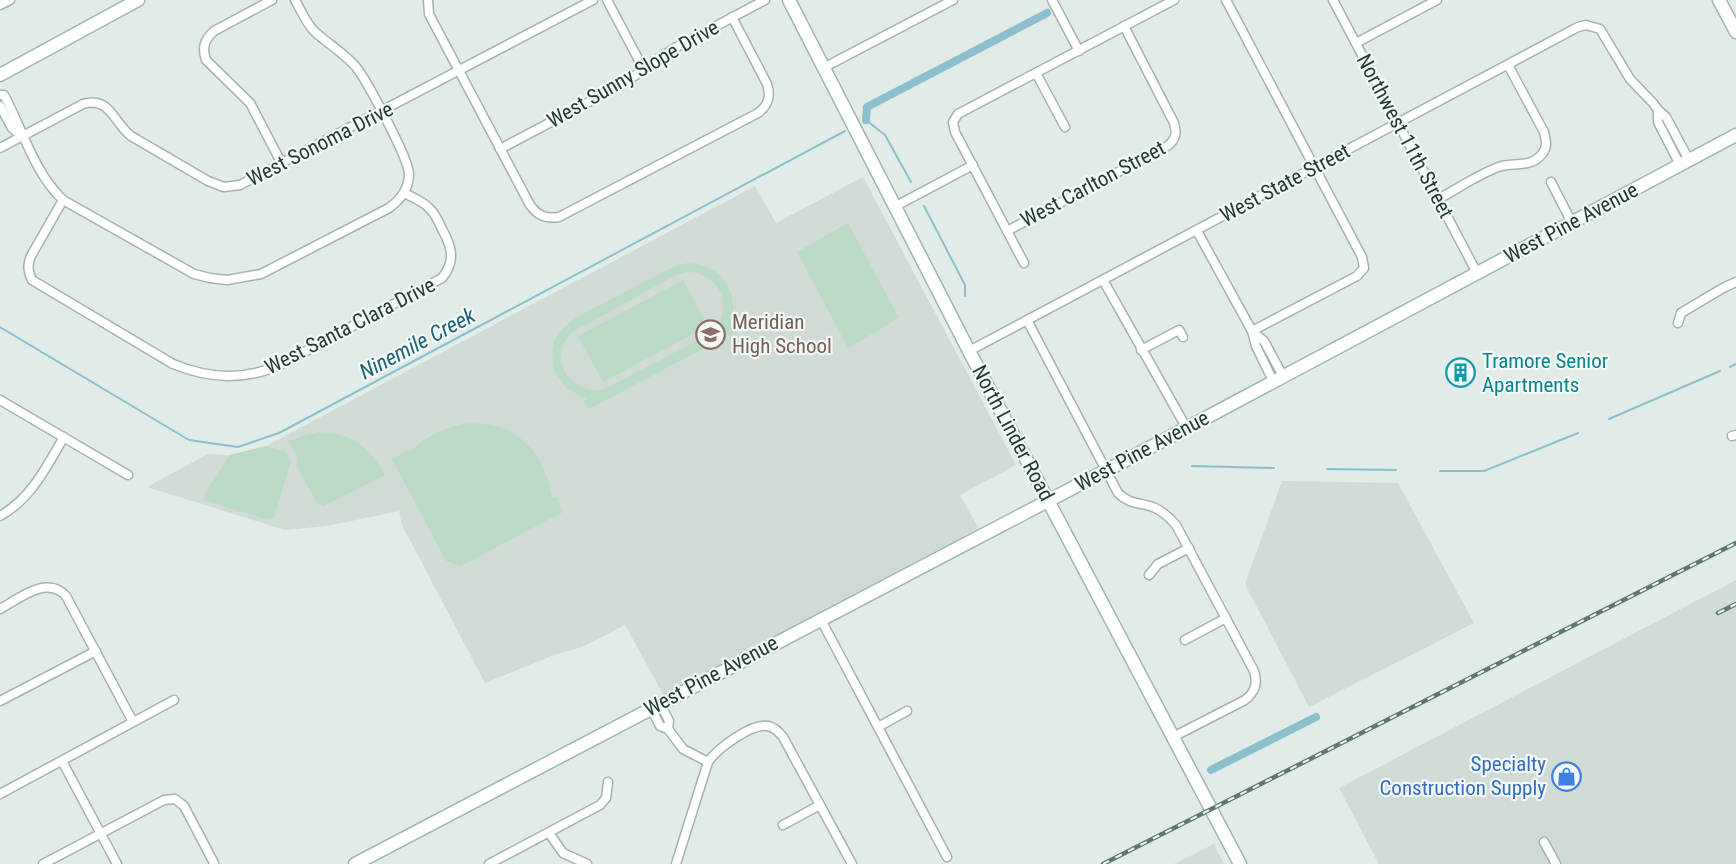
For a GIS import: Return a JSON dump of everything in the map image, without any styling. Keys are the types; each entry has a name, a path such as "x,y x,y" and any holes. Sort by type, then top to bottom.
{"street":[{"path":"0,6 10,0"},
{"path":"0,75 138,0"},
{"path":"272,0 214,31 208,36 203,52 206,60 250,103 282,164"},
{"path":"0,106 12,128 22,137 47,182 63,200 186,270 210,278 227,280 244,279 269,271 389,208 404,193 408,182 408,165 357,69 313,30 295,0"},
{"path":"428,0 429,14 530,206 542,216 551,219 559,218 765,108 770,92 732,17"},
{"name":"West Sonoma Drive","path":"0,148 91,102 99,103 106,107 131,136 216,185 224,187 240,185 593,0"},
{"path":"607,0 644,70"},
{"name":"West Sunny Slope Drive","path":"501,149 623,84 673,49 765,0"},
{"name":"North Linder Road","path":"789,0 969,351 1240,864"},
{"path":"825,68 953,0"},
{"path":"1052,0 1079,51"},
{"path":"1024,263 955,132 953,122 958,114 1174,0"},
{"path":"1226,0 1362,256 1364,268 1357,276 1252,331"},
{"name":"Northwest 11th Street","path":"1333,0 1477,273"},
{"path":"1356,43 1437,0"},
{"path":"1719,0 1736,32"},
{"name":"West State Street","path":"969,351 1578,27 1597,22 1630,79 1658,110 1658,122 1685,162"},
{"name":"West Carlton Street","path":"1007,231 1169,145 1176,135 1174,123 1124,26"},
{"path":"1438,199 1495,169 1534,161 1542,155 1546,148 1544,132 1508,65"},
{"path":"1036,73 1065,127"},
{"path":"0,95 4,95 20,124 22,137"},
{"name":"West Pine Avenue","path":"355,864 820,618 1106,470 1736,135"},
{"path":"896,206 973,165"},
{"path":"1551,182 1572,223"},
{"name":"West Santa Clara Drive","path":"63,200 31,256 28,272 32,280 166,360 206,375 224,377 249,375 282,364 435,284 442,278 451,264 451,248 428,206 404,193"},
{"path":"1197,231 1252,331 1256,346 1278,379"},
{"path":"1103,280 1186,427"},
{"path":"1678,323 1681,314 1736,282"},
{"path":"1027,320 1123,504 1151,506 1165,513 1176,525 1257,679 1256,688 1245,700 1173,737"},
{"path":"1141,350 1179,330 1183,337"},
{"path":"0,400 128,476"},
{"path":"0,516 14,507 32,490 64,437"},
{"path":"1149,575 1158,564 1189,548"},
{"path":"0,609 38,588 52,586 60,590 66,596 133,722"},
{"path":"820,618 947,857"},
{"path":"1185,640 1226,618"},
{"path":"0,701 96,651"},
{"path":"0,794 174,700"},
{"path":"655,706 660,726 668,729 683,749 708,762"},
{"path":"878,727 907,711"},
{"path":"676,864 708,762 726,744 755,728 770,726 783,737 852,864"},
{"path":"62,761 117,864"},
{"path":"489,864 600,805 606,798 608,782"},
{"path":"43,864 164,800 175,799 184,806 214,863"},
{"path":"783,825 820,805"},
{"path":"549,833 563,853 587,864"},
{"path":"1544,842 1556,864"}],"shaded area":[{"name":"Meridian High School","path":"863,177 1016,465 960,495 979,529 663,694 625,625 582,647 554,655 485,683 402,525 399,511 327,526 285,530 147,487 208,454 230,455 266,446 755,186 776,223"},
{"path":"1282,481 1398,483 1474,623 1309,707 1245,584"},
{"path":"1736,580 1736,864 1379,864 1339,788"},
{"path":"1214,844 1224,864 1174,864"}],"green space":[{"path":"848,223 899,318 848,348 797,252"},
{"path":"687,263 696,264 719,274 732,295 731,321 735,332 589,409 584,401 587,399 567,389 554,371 552,352 554,341 560,331 575,318 673,267","holes":["687,272 708,278 721,293 723,312 720,323 713,332 605,389 593,390 582,387 566,374 561,354 564,343 571,333 676,275"]},
{"path":"683,280 708,326 603,382 578,336"},
{"path":"472,423 493,425 508,430 527,444 541,463 552,497 557,498 563,512 461,566 446,561 392,459 407,451 410,452 438,432"},
{"path":"318,432 341,435 358,443 373,456 385,475 323,506 317,503 297,467 298,460 289,441"},
{"path":"266,446 286,452 291,461 274,518 269,520 203,500 205,493 230,455"}],"waterway":[{"path":"866,120 867,107 1047,13"},
{"name":"Ninemile Creek","path":"866,120 885,135 911,182"},
{"name":"Ninemile Creek","path":"0,327 189,440 238,447 279,433 845,131"},
{"name":"Ninemile Creek","path":"924,206 965,285 965,296"},
{"name":"Ninemile Creek","path":"1730,367 1736,364"},
{"name":"Ninemile Creek","path":"1609,419 1720,371"},
{"name":"Ninemile Creek","path":"1440,471 1484,471 1578,433"},
{"name":"Ninemile Creek","path":"1192,466 1274,468"},
{"name":"Ninemile Creek","path":"1327,469 1396,470"},
{"path":"1211,770 1316,717"}],"railway":[{"path":"1103,864 1736,543"},
{"path":"1718,613 1736,604"}],"place":[{"name":"Meridian High School","path":"711,334"},
{"name":"Tramore Senior Apartments","path":"1461,373"},
{"name":"Specialty Construction Supply","path":"1567,776"}]}
